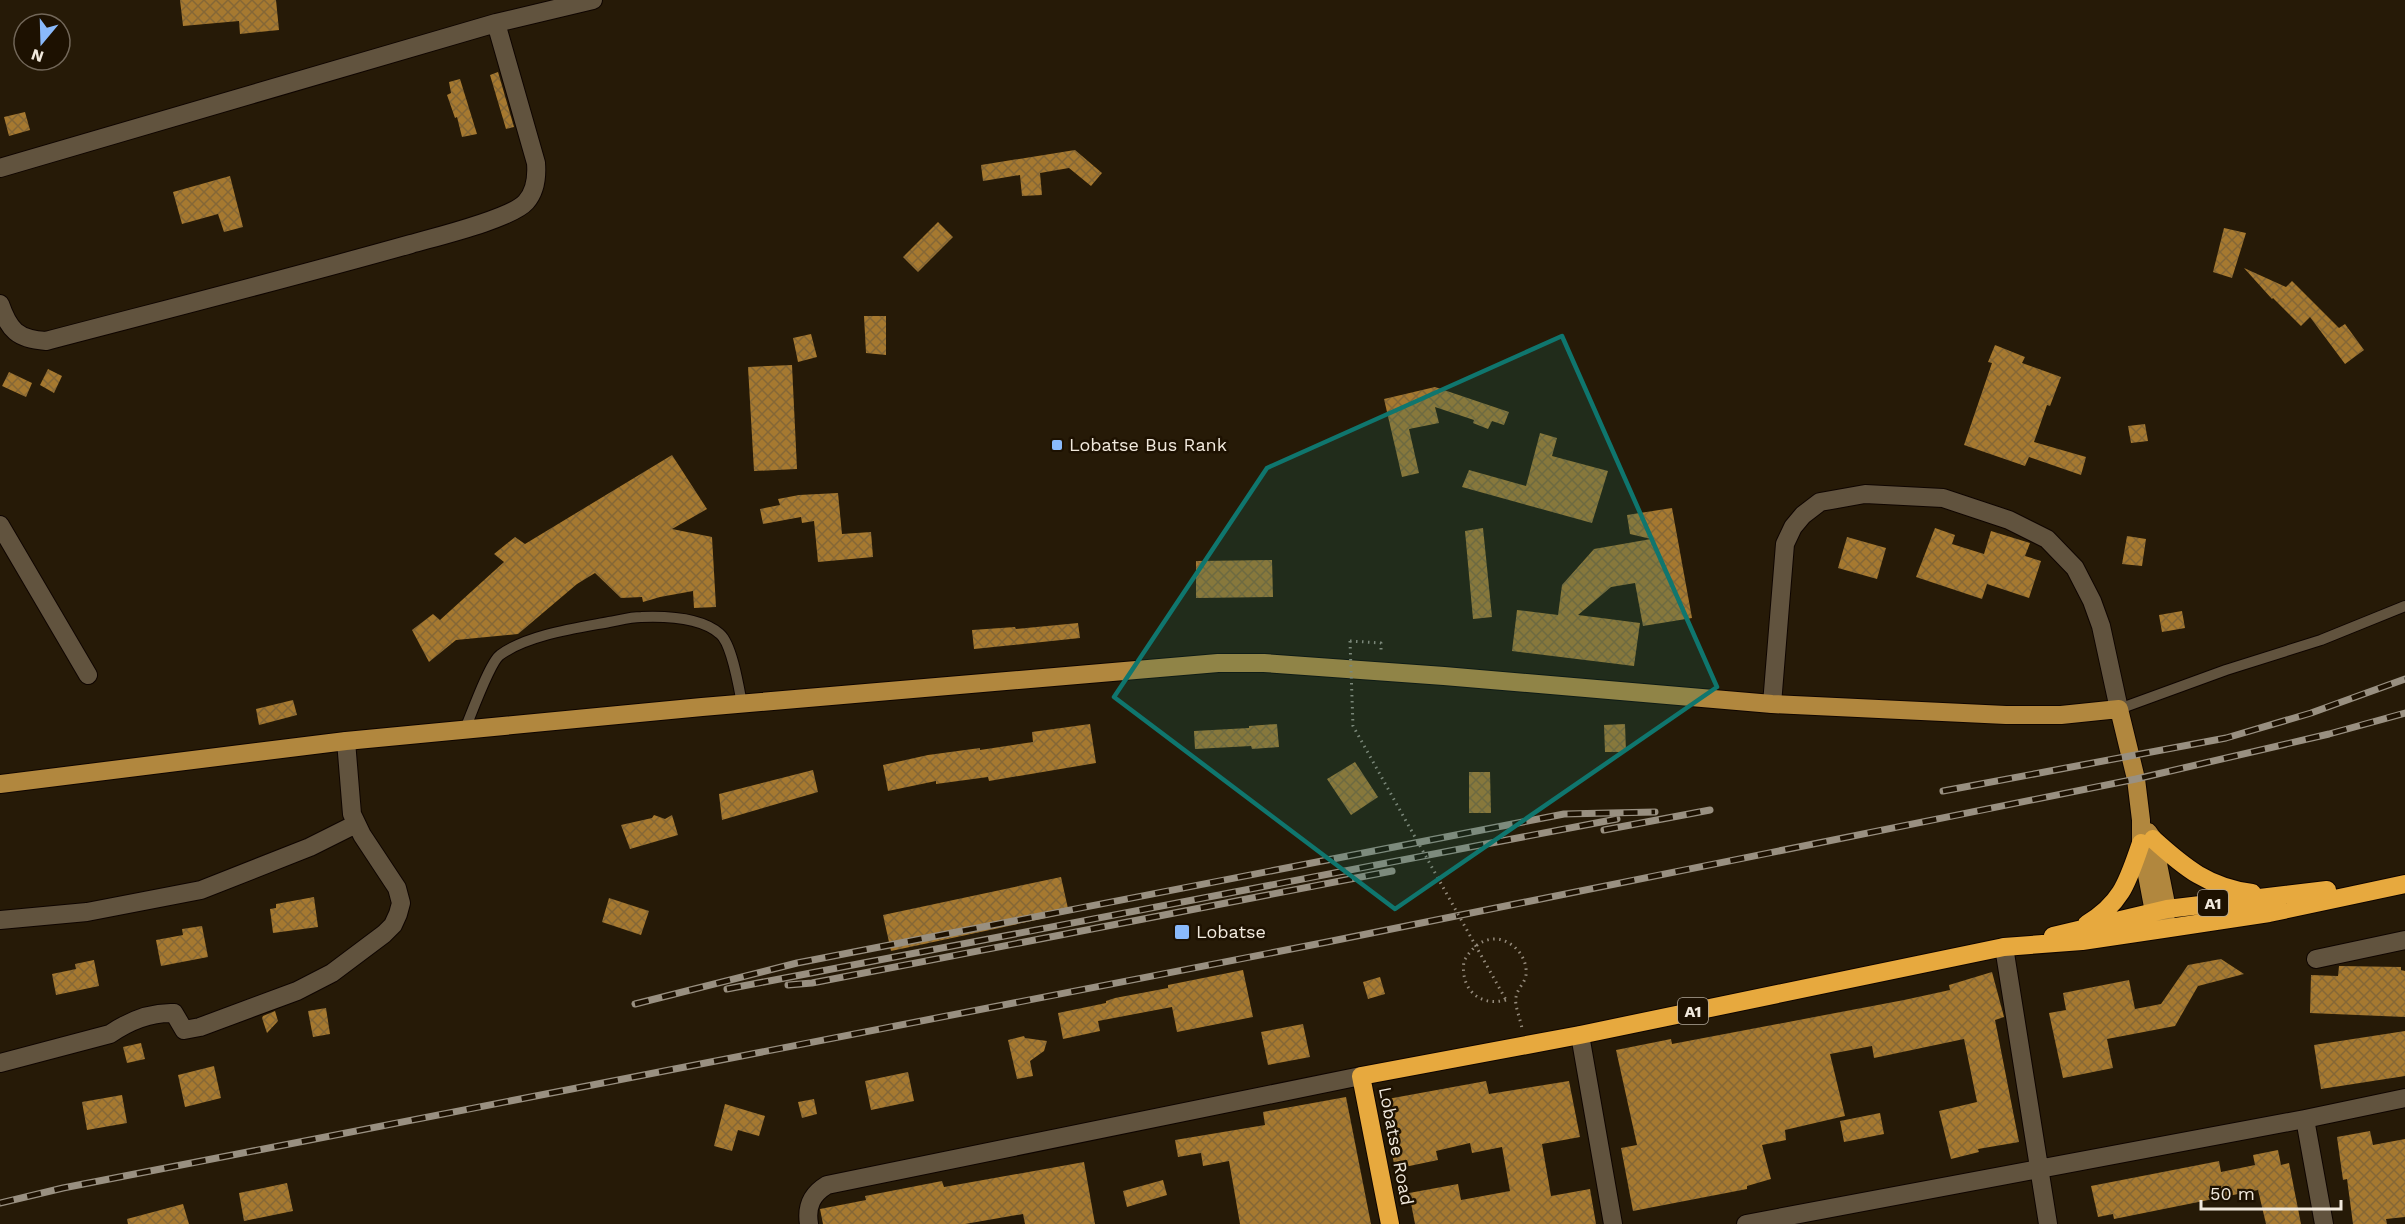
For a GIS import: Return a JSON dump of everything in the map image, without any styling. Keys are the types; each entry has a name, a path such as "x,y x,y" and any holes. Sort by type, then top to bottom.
{"highway":[{"path":"2081,928 2098,917 2123,892 2147,841 2192,873 2214,884 2237,891 2272,895"},
{"name":"A1","path":"2025,944 2081,928 2161,911 2272,895 2405,884"},
{"name":"A1","path":"1361,1076 1580,1035 2004,947 2082,942 2269,913 2405,884"},
{"name":"Lobatse Road","path":"1361,1076 1390,1224"}],"main road":[{"path":"0,784 346,741 465,729 1218,663 1263,663 1772,704 2006,715 2061,715 2120,709 2136,779 2141,820 2163,929"}],"street":[{"path":"0,168 496,23 593,0"},
{"path":"0,304 7,324 16,333 26,339 46,341 418,242 484,223 519,207 526,202 535,183 536,163 496,23"},
{"path":"1772,704 1785,544 1793,527 1803,515 1820,502 1866,494 1943,498 2009,520 2047,540 2075,568 2092,601 2101,626 2120,709"},
{"path":"0,525 88,675"},
{"path":"0,1063 110,1034 123,1025 157,1012 174,1013 184,1030 200,1027 297,991 332,973 384,934 393,925 401,903 393,878 356,824 352,814 346,741"},
{"path":"0,920 87,912 201,890 310,848 356,824"},
{"path":"2316,958 2405,940"},
{"path":"2004,947 2048,1224"},
{"path":"1580,1035 1613,1224"},
{"path":"809,1224 809,1204 818,1190 827,1185 1361,1076"},
{"path":"1746,1224 2305,1119 2405,1098"},
{"path":"2305,1119 2324,1224"}],"lane":[{"path":"2120,709 2226,670 2321,640 2405,606"},
{"path":"465,729 498,656 541,637 640,616 683,619 704,625 722,635 735,668 741,704"}],"path":[{"path":"1382,672 1381,643 1350,641 1353,726 1506,1000 1486,1002 1469,990 1462,971 1464,961 1478,943 1496,939 1516,947 1522,956 1526,976 1516,997 1526,1045"}],"highlighted area":[{"path":"1562,336 1717,687 1395,909 1114,697 1267,468"}],"building":[{"path":"180,0 276,0 279,30 240,34 239,21 183,26"},
{"path":"498,72 514,127 506,129 490,75"},
{"path":"460,79 477,134 462,137 457,117 455,118 447,95 451,93 449,82"},
{"path":"25,112 30,130 9,136 4,117"},
{"path":"1075,150 1102,173 1091,186 1069,168 1040,173 1042,195 1022,196 1020,175 983,181 981,165"},
{"path":"230,176 243,227 224,232 218,214 182,224 173,192"},
{"path":"938,222 953,237 918,272 903,257"},
{"path":"2224,228 2246,233 2232,278 2213,272"},
{"path":"2244,268 2286,287 2292,281 2339,328 2345,324 2364,350 2345,364 2310,317 2301,326"},
{"path":"864,316 886,316 886,355 866,353"},
{"path":"811,334 817,357 798,362 793,338"},
{"path":"1995,345 2025,357 2022,363 2061,377 2050,406 2047,405 2034,442 2086,457 2081,475 2029,457 2025,466 1964,445 1992,363 1988,362"},
{"path":"792,365 797,469 754,471 748,367"},
{"path":"48,369 62,376 54,393 40,385"},
{"path":"9,372 32,383 26,397 2,386"},
{"path":"1435,387 1509,412 1504,425 1492,421 1488,429 1473,423 1474,420 1435,407 1439,423 1409,429 1419,473 1402,477 1384,399"},
{"path":"2145,424 2148,441 2131,443 2128,426"},
{"path":"1540,433 1557,438 1552,456 1608,471 1592,523 1462,487 1469,470 1526,486"},
{"path":"672,455 707,509 672,529 712,537 716,607 694,608 693,591 643,602 642,597 621,598 595,573 577,584 518,634 456,640 429,662 412,630 433,614 440,620 504,562 494,554 515,537 525,544"},
{"path":"838,493 842,534 871,532 873,557 818,562 814,521 802,523 801,517 763,524 760,509 780,505 778,499 799,495"},
{"path":"1672,508 1692,618 1643,626 1635,583 1611,587 1578,615 1640,623 1634,666 1512,651 1517,610 1558,615 1562,585 1594,549 1651,539 1630,534 1627,515"},
{"path":"1483,528 1492,617 1473,619 1465,531"},
{"path":"1935,528 1955,535 1952,544 1984,554 1991,531 2030,543 2025,556 2041,561 2029,598 1987,584 1982,599 1916,577"},
{"path":"2127,536 2146,539 2142,566 2122,564"},
{"path":"1847,537 1886,548 1877,579 1838,568"},
{"path":"1272,560 1273,597 1196,598 1196,561"},
{"path":"2182,611 2185,628 2162,632 2159,615"},
{"path":"1078,623 1080,638 974,649 972,630 1015,627 1016,629"},
{"path":"293,700 297,715 259,725 256,709"},
{"path":"1090,724 1096,763 989,781 988,777 936,784 936,781 888,791 883,765 928,755 1033,742 1032,732"},
{"path":"1277,724 1279,747 1195,749 1194,731"},
{"path":"1625,724 1626,752 1605,752 1604,725"},
{"path":"1355,762 1378,797 1351,815 1327,779"},
{"path":"813,770 818,792 722,820 719,794"},
{"path":"1469,772 1490,772 1491,813 1469,813"},
{"path":"654,815 665,819 672,815 678,835 630,849 621,825 652,818"},
{"path":"1061,877 1069,913 891,951 883,915"},
{"path":"314,897 318,927 273,933 270,909 276,908 276,904"},
{"path":"609,898 649,911 641,935 602,922"},
{"path":"202,926 208,957 161,966 156,940 183,935 182,929"},
{"path":"2221,959 2244,974 2198,986 2175,1026 2107,1039 2113,1068 2063,1078 2049,1013 2066,1010 2063,993 2129,980 2135,1009 2161,1004 2188,965"},
{"path":"94,960 99,986 56,995 52,974 76,969 75,964"},
{"path":"2339,966 2401,967 2401,970 2405,971 2405,1017 2310,1013 2311,975 2338,976"},
{"path":"1243,970 1253,1017 1177,1032 1172,1007 1098,1021 1100,1031 1063,1039 1058,1013 1106,1003 1115,998 1168,988 1168,985"},
{"path":"1992,972 2004,1017 1995,1020 2019,1142 1978,1149 1979,1152 1951,1159 1939,1111 1977,1102 1964,1039 1874,1058 1872,1046 1830,1054 1845,1116 1785,1130 1786,1140 1762,1145 1771,1179 1747,1186 1747,1189 1633,1211 1621,1148 1637,1145 1616,1050 1671,1039 1672,1044 1904,1000 1950,990 1949,985"},
{"path":"1380,977 1385,994 1368,999 1363,982"},
{"path":"326,1008 330,1034 313,1037 308,1011"},
{"path":"275,1011 278,1021 267,1033 262,1018"},
{"path":"1303,1024 1310,1057 1268,1065 1261,1032"},
{"path":"2405,1031 2405,1076 2321,1089 2314,1045"},
{"path":"1024,1036 1047,1041 1044,1051 1030,1061 1033,1076 1017,1079 1008,1040"},
{"path":"141,1043 145,1059 127,1063 123,1047"},
{"path":"214,1066 221,1098 185,1107 178,1075"},
{"path":"908,1072 914,1101 871,1110 865,1081"},
{"path":"1486,1081 1489,1094 1569,1081 1580,1137 1542,1144 1551,1196 1590,1189 1596,1224 1415,1224 1409,1193 1458,1184 1461,1200 1510,1191 1502,1147 1472,1153 1470,1143 1436,1151 1438,1160 1395,1169 1382,1100"},
{"path":"122,1095 127,1123 87,1130 82,1102"},
{"path":"1346,1097 1371,1224 1240,1224 1229,1161 1203,1166 1201,1153 1178,1157 1175,1140 1265,1125 1263,1112"},
{"path":"814,1099 817,1114 802,1118 798,1102"},
{"path":"725,1104 765,1116 759,1136 738,1130 732,1151 714,1146"},
{"path":"1880,1113 1884,1134 1844,1142 1840,1121"},
{"path":"2370,1131 2373,1145 2405,1139 2405,1217 2386,1219 2387,1224 2353,1224 2347,1179 2343,1180 2337,1137"},
{"path":"2278,1150 2281,1165 2289,1163 2301,1224 2266,1224 2258,1190 2114,1219 2113,1214 2098,1217 2091,1186 2219,1161 2221,1172 2255,1165 2253,1155"},
{"path":"1084,1162 1095,1224 1025,1224 1023,1214 965,1224 823,1224 820,1209 866,1200 865,1196 942,1181 944,1187"},
{"path":"1163,1180 1167,1195 1127,1207 1123,1191"},
{"path":"287,1183 293,1211 244,1221 239,1193"},
{"path":"183,1204 189,1224 128,1224 127,1219"}],"railway":[{"path":"1943,791 2226,738 2311,713 2405,679"},
{"path":"0,1203 63,1188 1327,942 2136,779 2329,734 2405,713"},
{"path":"1604,830 1710,810"},
{"path":"635,1004 797,963 1564,814 1655,812"},
{"path":"727,989 1617,819"},
{"path":"788,985 812,983 1392,871"}],"place":[{"name":"Lobatse Bus Rank","path":"1057,445"},
{"name":"Lobatse","path":"1182,932"}]}
